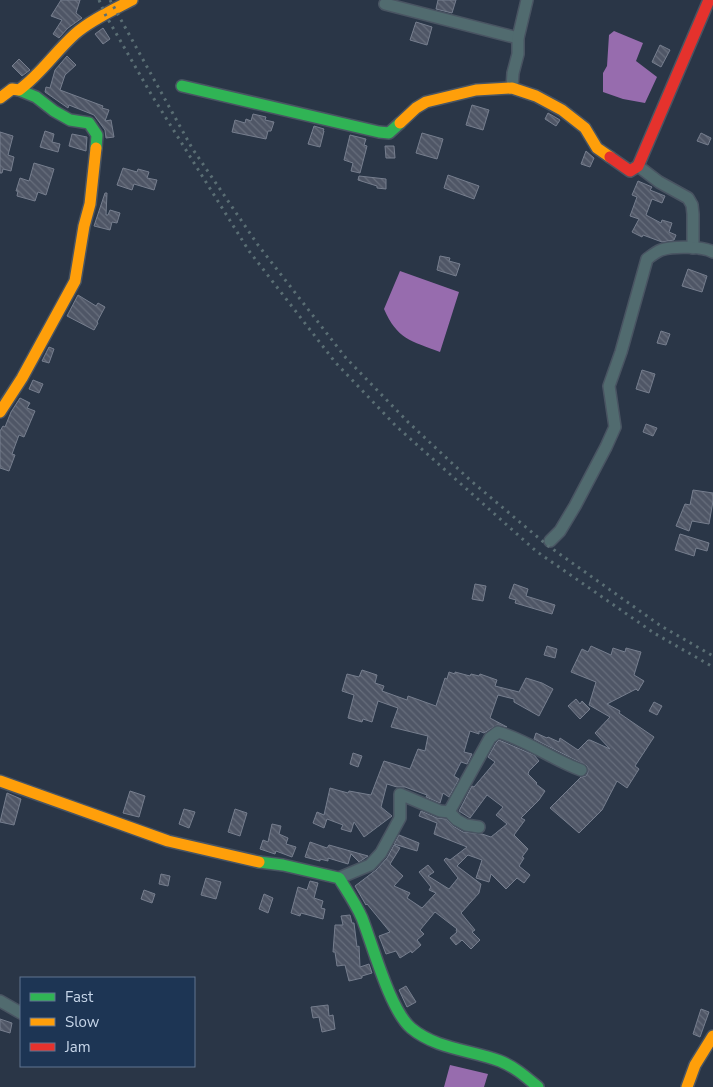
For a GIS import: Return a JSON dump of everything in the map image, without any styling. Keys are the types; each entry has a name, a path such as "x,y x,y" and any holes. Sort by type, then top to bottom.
{"street":[{"path":"19,90 33,80 76,34 105,14 132,0"},
{"path":"512,88 513,73 518,54 518,38 527,0"},
{"path":"182,86 389,133 416,108 426,102 476,90 512,88 536,96 562,110 585,128 597,148 630,171 638,166 709,0"},
{"path":"385,4 518,38"},
{"path":"0,98 12,90 19,90 36,97 70,120 81,120 89,123 97,135 90,204 84,226 75,280 22,378 0,412"},
{"path":"638,166 660,182 688,198 692,205 693,214 693,248"},
{"path":"550,541 560,532 575,506 606,447 614,427 608,386 621,352 647,259 660,250 702,248 713,252"},
{"path":"449,812 490,738 498,732 509,735 564,764 581,770"},
{"path":"0,781 168,841 339,878 370,865 381,853 400,818 400,794 440,811 449,812 466,825 479,827"},
{"path":"339,878 361,915 396,1008 411,1028 448,1048 500,1061 515,1068 538,1087"},
{"path":"0,1001 20,1011"},
{"path":"687,1087 695,1065 713,1036"}],"shaded area":[{"path":"614,31 643,43 636,61 657,77 645,103 623,99 603,92 603,73 607,66 609,35"},
{"path":"400,271 459,292 440,352 406,338 394,327 384,309"},
{"path":"450,1065 488,1074 484,1087 444,1087"}],"building":[{"path":"61,0 80,0 76,13 82,18 68,28 59,38 53,34 62,20 51,16"},
{"path":"438,0 456,0 452,13 436,9"},
{"path":"416,22 432,27 427,45 410,40"},
{"path":"103,28 110,39 103,44 95,34"},
{"path":"660,45 670,50 661,67 652,62"},
{"path":"67,56 76,65 65,75 60,90 109,110 105,121 111,120 114,137 106,138 105,130 94,115 69,105 68,108 45,92 46,87 50,88 55,70"},
{"path":"19,59 30,70 22,76 12,66"},
{"path":"472,105 489,110 483,130 466,125"},
{"path":"548,113 560,120 556,126 545,119"},
{"path":"253,114 266,117 265,120 274,122 271,131 268,131 266,139 232,132 235,120 245,123 246,119 251,121"},
{"path":"314,126 324,129 320,147 308,144"},
{"path":"45,131 54,134 52,142 60,144 58,152 40,147"},
{"path":"0,132 13,136 8,155 14,157 11,171 3,169 2,173 0,173"},
{"path":"422,133 443,139 437,159 416,153"},
{"path":"701,133 711,138 708,145 697,141"},
{"path":"72,134 87,137 86,151 69,146"},
{"path":"350,135 366,139 364,145 367,146 360,173 351,171 353,163 344,160"},
{"path":"385,146 394,146 395,158 386,158"},
{"path":"586,151 594,158 590,167 581,164"},
{"path":"34,163 54,169 46,195 38,192 35,201 17,196 18,191 16,191 20,178 29,181"},
{"path":"123,168 137,172 138,169 149,172 147,178 157,180 154,190 134,184 132,190 117,185"},
{"path":"448,175 479,186 474,199 444,188"},
{"path":"359,176 386,179 386,189 377,188 377,186 358,180"},
{"path":"638,181 652,187 650,190 665,196 662,203 652,199 646,215 661,223 662,220 672,223 669,232 676,235 674,240 662,242 643,235 642,237 632,232 639,219 630,216 637,197 632,195"},
{"path":"105,193 107,193 106,215 108,215 110,210 120,213 117,223 112,222 110,230 94,226"},
{"path":"440,256 450,258 449,261 460,264 456,276 437,270"},
{"path":"688,269 707,276 702,292 682,286"},
{"path":"78,295 96,306 98,303 105,307 94,330 67,316"},
{"path":"661,331 670,334 666,345 657,343"},
{"path":"49,347 54,349 49,363 42,361"},
{"path":"642,370 655,374 649,393 636,389"},
{"path":"33,380 43,384 39,393 29,389"},
{"path":"20,398 30,403 27,408 35,411 24,437 19,435 12,454 15,455 9,471 0,468 0,431 3,426 5,427 11,412"},
{"path":"646,424 657,428 653,436 643,432"},
{"path":"693,490 713,493 713,501 709,524 692,521 689,531 676,526 685,504 690,505"},
{"path":"680,534 709,543 707,551 696,548 694,556 675,550"},
{"path":"475,584 486,586 483,601 472,599"},
{"path":"514,584 528,589 526,596 555,605 552,614 515,603 516,600 509,598"},
{"path":"547,646 557,649 555,658 544,655"},
{"path":"591,646 611,655 613,648 625,652 626,648 641,652 634,675 644,681 638,691 636,689 607,704 620,711 619,713 654,737 635,766 639,769 627,788 617,781 602,810 579,833 550,808 581,777 586,776 588,772 587,766 534,739 536,733 559,742 560,738 578,750 590,740 610,749 595,733 610,717 589,705 596,682 571,672 582,649 588,652"},
{"path":"362,670 377,675 375,683 384,686 382,691 407,700 408,696 436,706 445,678 447,679 449,672 470,676 471,674 479,676 480,674 497,680 495,686 519,692 526,678 553,689 539,716 514,702 514,699 498,695 490,718 507,727 497,725 484,733 479,731 479,734 470,731 464,752 472,754 467,764 461,762 454,776 459,779 449,797 443,793 440,803 426,797 427,795 405,787 387,784 381,807 392,816 364,837 354,822 351,832 341,829 343,825 327,819 324,828 313,823 317,812 324,815 330,788 348,793 349,791 371,795 384,761 410,769 418,749 425,751 428,736 391,727 398,708 378,701 372,722 363,719 362,722 348,718 354,695 342,691 347,674 359,677"},
{"path":"576,699 580,704 582,701 590,709 580,719 568,706"},
{"path":"654,702 662,706 657,715 649,711"},
{"path":"499,740 534,755 539,761 528,774 545,791 521,818 525,820 514,835 528,849 522,857 524,858 519,866 530,875 524,883 517,878 506,889 491,874 489,882 476,878 482,860 468,855 457,866 481,884 479,893 461,913 475,930 472,932 480,940 471,949 462,940 456,945 450,938 457,932 457,929 435,912 420,930 424,934 417,940 421,945 412,953 411,951 400,958 396,951 386,954 379,936 390,932 366,905 355,886 376,870 387,858 394,845 400,848 390,864 403,876 394,886 410,893 407,898 422,908 436,893 429,890 431,887 419,872 428,865 434,872 428,876 449,889 458,878 444,860 446,858 450,860 467,847 434,834 437,823 419,816 421,811 437,818 446,819 463,832 491,837 507,824 496,815 503,807 487,795 470,818 459,811 472,786 474,787 495,762 488,757"},
{"path":"353,753 362,756 358,767 350,764"},
{"path":"130,791 145,796 139,817 123,813"},
{"path":"7,793 21,799 14,825 0,822"},
{"path":"184,809 195,812 189,828 179,824"},
{"path":"235,809 247,813 240,836 228,832"},
{"path":"272,824 281,826 279,834 288,838 286,844 296,847 292,857 276,851 275,854 260,849 263,840 268,842"},
{"path":"399,835 419,843 417,851 394,844"},
{"path":"310,842 327,848 329,845 368,856 359,862 351,854 348,864 328,858 328,861 320,859 320,861 305,857"},
{"path":"161,874 170,876 168,886 159,884"},
{"path":"206,878 221,882 216,899 201,895"},
{"path":"310,881 318,883 314,898 323,901 321,908 325,909 323,919 301,913 300,916 291,913 298,887 307,890"},
{"path":"144,890 155,894 152,903 141,899"},
{"path":"264,894 273,898 268,913 259,909"},
{"path":"350,915 352,923 354,923 357,947 359,946 360,967 369,964 372,973 349,981 345,965 337,966 335,952 333,952 335,925 343,925 341,916"},
{"path":"406,986 416,1002 407,1007 399,990"},
{"path":"328,1005 329,1016 333,1015 335,1029 322,1032 319,1017 313,1018 311,1007"},
{"path":"701,1009 709,1012 700,1037 693,1034"},
{"path":"0,1019 12,1023 10,1033 0,1030"}],"railway":[{"path":"99,0 105,14 151,94 249,251 335,362 396,426 536,551 654,633 713,667"},
{"path":"110,0 192,148 258,245 346,358 408,422 470,480 547,545 661,626 713,656"}],"traffic: fast":[{"path":"182,86 379,132 389,133 400,123"},
{"path":"19,90 36,97 54,111 70,120 89,123 97,135 96,148"},
{"path":"259,862 283,865 339,878 362,918 389,993 403,1019 411,1028 442,1045 505,1063 538,1087"}],"traffic: slow":[{"path":"0,98 12,89 19,90 27,84 81,29 132,0"},
{"path":"400,123 416,108 426,102 476,90 512,88 536,96 562,110 585,128 597,148 610,157"},
{"path":"0,412 22,378 75,281 84,226 90,204 96,148"},
{"path":"0,781 168,841 259,862"},
{"path":"687,1087 695,1065 713,1036"}],"traffic: jam":[{"path":"610,157 630,171 638,166 709,0"}]}
